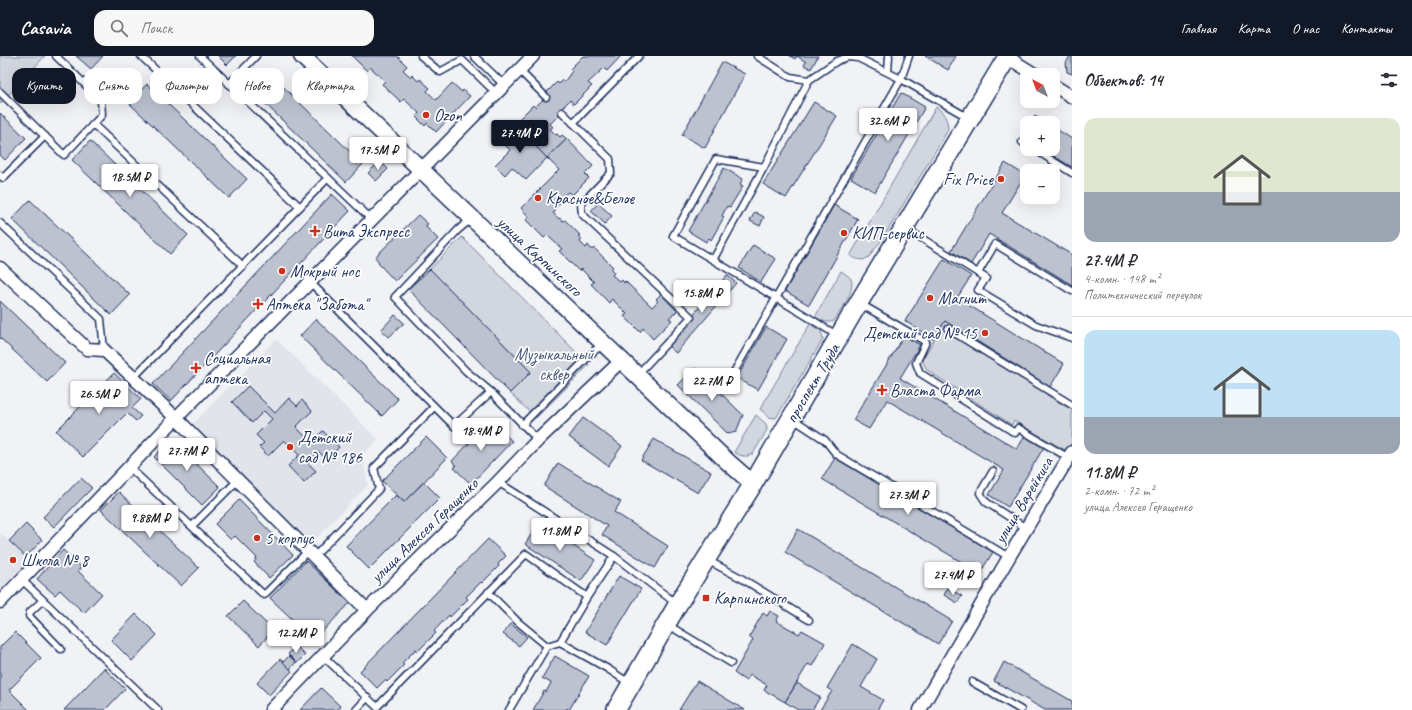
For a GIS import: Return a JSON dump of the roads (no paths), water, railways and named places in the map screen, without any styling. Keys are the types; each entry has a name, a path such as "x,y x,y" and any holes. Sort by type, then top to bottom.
{"main road":[{"name":"проспект Труда","path":"616,710 666,624 791,418 858,302 1008,57"}],"street":[{"name":"улица Карпинского","path":"302,56 636,375 752,483"},
{"path":"0,602 176,418 533,56"},
{"path":"1008,57 1025,68"},
{"path":"1060,89 1072,96"},
{"path":"0,268 87,349 104,350 176,418 312,553 367,610"},
{"name":"улица Алексея Геращенко","path":"271,710 367,610 498,482 538,440 622,360"},
{"name":"улица Варейкиса","path":"920,710 1026,528 1071,457"}],"lane":[{"path":"0,92 64,154 102,115 101,100 56,56"},
{"path":"141,56 300,207"},
{"path":"200,56 371,220"},
{"path":"229,84 256,56"},
{"path":"421,56 440,72 462,60 500,89"},
{"path":"474,56 500,89"},
{"path":"573,123 639,56"},
{"path":"757,56 790,77 809,80"},
{"path":"863,56 888,72"},
{"path":"888,72 889,56"},
{"path":"726,386 901,79 909,56"},
{"path":"713,260 764,167 809,80 837,61 848,57 858,58 901,79 970,119"},
{"path":"519,70 546,97"},
{"path":"562,112 610,159 611,173 581,204 582,214 691,317 636,375"},
{"path":"93,124 243,266"},
{"path":"0,175 3,178 44,136"},
{"path":"1045,156 1072,173"},
{"path":"764,167 716,159 673,236 839,337"},
{"path":"133,378 328,178"},
{"path":"472,218 458,230 394,297 466,371 491,392 538,440"},
{"path":"0,224 101,319 104,350"},
{"path":"904,228 986,278 978,290 1036,325 1072,338"},
{"path":"978,273 995,244 1072,291"},
{"path":"310,282 454,426 491,392"},
{"path":"858,302 926,342 916,363 920,373 1015,433 1018,428 1071,457"},
{"path":"948,329 1072,405"},
{"path":"522,424 594,351 604,343"},
{"path":"129,467 264,595 312,553 379,489 374,468 434,406"},
{"path":"791,418 825,440 836,454 1009,557"},
{"path":"993,471 980,493 986,502 1026,528"},
{"path":"192,526 238,480"},
{"path":"498,482 614,556 678,604"},
{"path":"323,656 367,698 376,709 526,554 587,597"},
{"path":"510,710 547,646 560,642 614,556"},
{"path":"706,559 746,581 809,620"},
{"path":"21,579 158,710"},
{"path":"488,592 518,622 547,646"},
{"path":"43,600 30,612 29,616 61,649"},
{"path":"666,624 731,663"},
{"path":"560,642 632,684"},
{"path":"972,682 1021,710"},
{"path":"356,710 367,698"}],"place":[{"name":"Ozon","path":"426,115"},
{"name":"Fix Price","path":"1001,179"},
{"name":"Красное&Белое","path":"538,198"},
{"name":"Вита Экспресс","path":"315,231"},
{"name":"КИП-сервис","path":"844,233"},
{"name":"Мокрый нос","path":"282,271"},
{"name":"Магнит","path":"930,298"},
{"name":"Аптека \"Забота\"","path":"258,304"},
{"name":"Детский сад № 15","path":"985,333"},
{"name":"Социальная аптека","path":"196,368"},
{"name":"Власта Фарма","path":"882,390"},
{"name":"Детский сад № 186","path":"290,447"},
{"name":"5 корпус","path":"257,538"},
{"name":"Школа № 8","path":"13,560"},
{"name":"Карпинского","path":"706,598"}],"park label":[{"name":"Музыкальный сквер","path":"554,364"}]}
